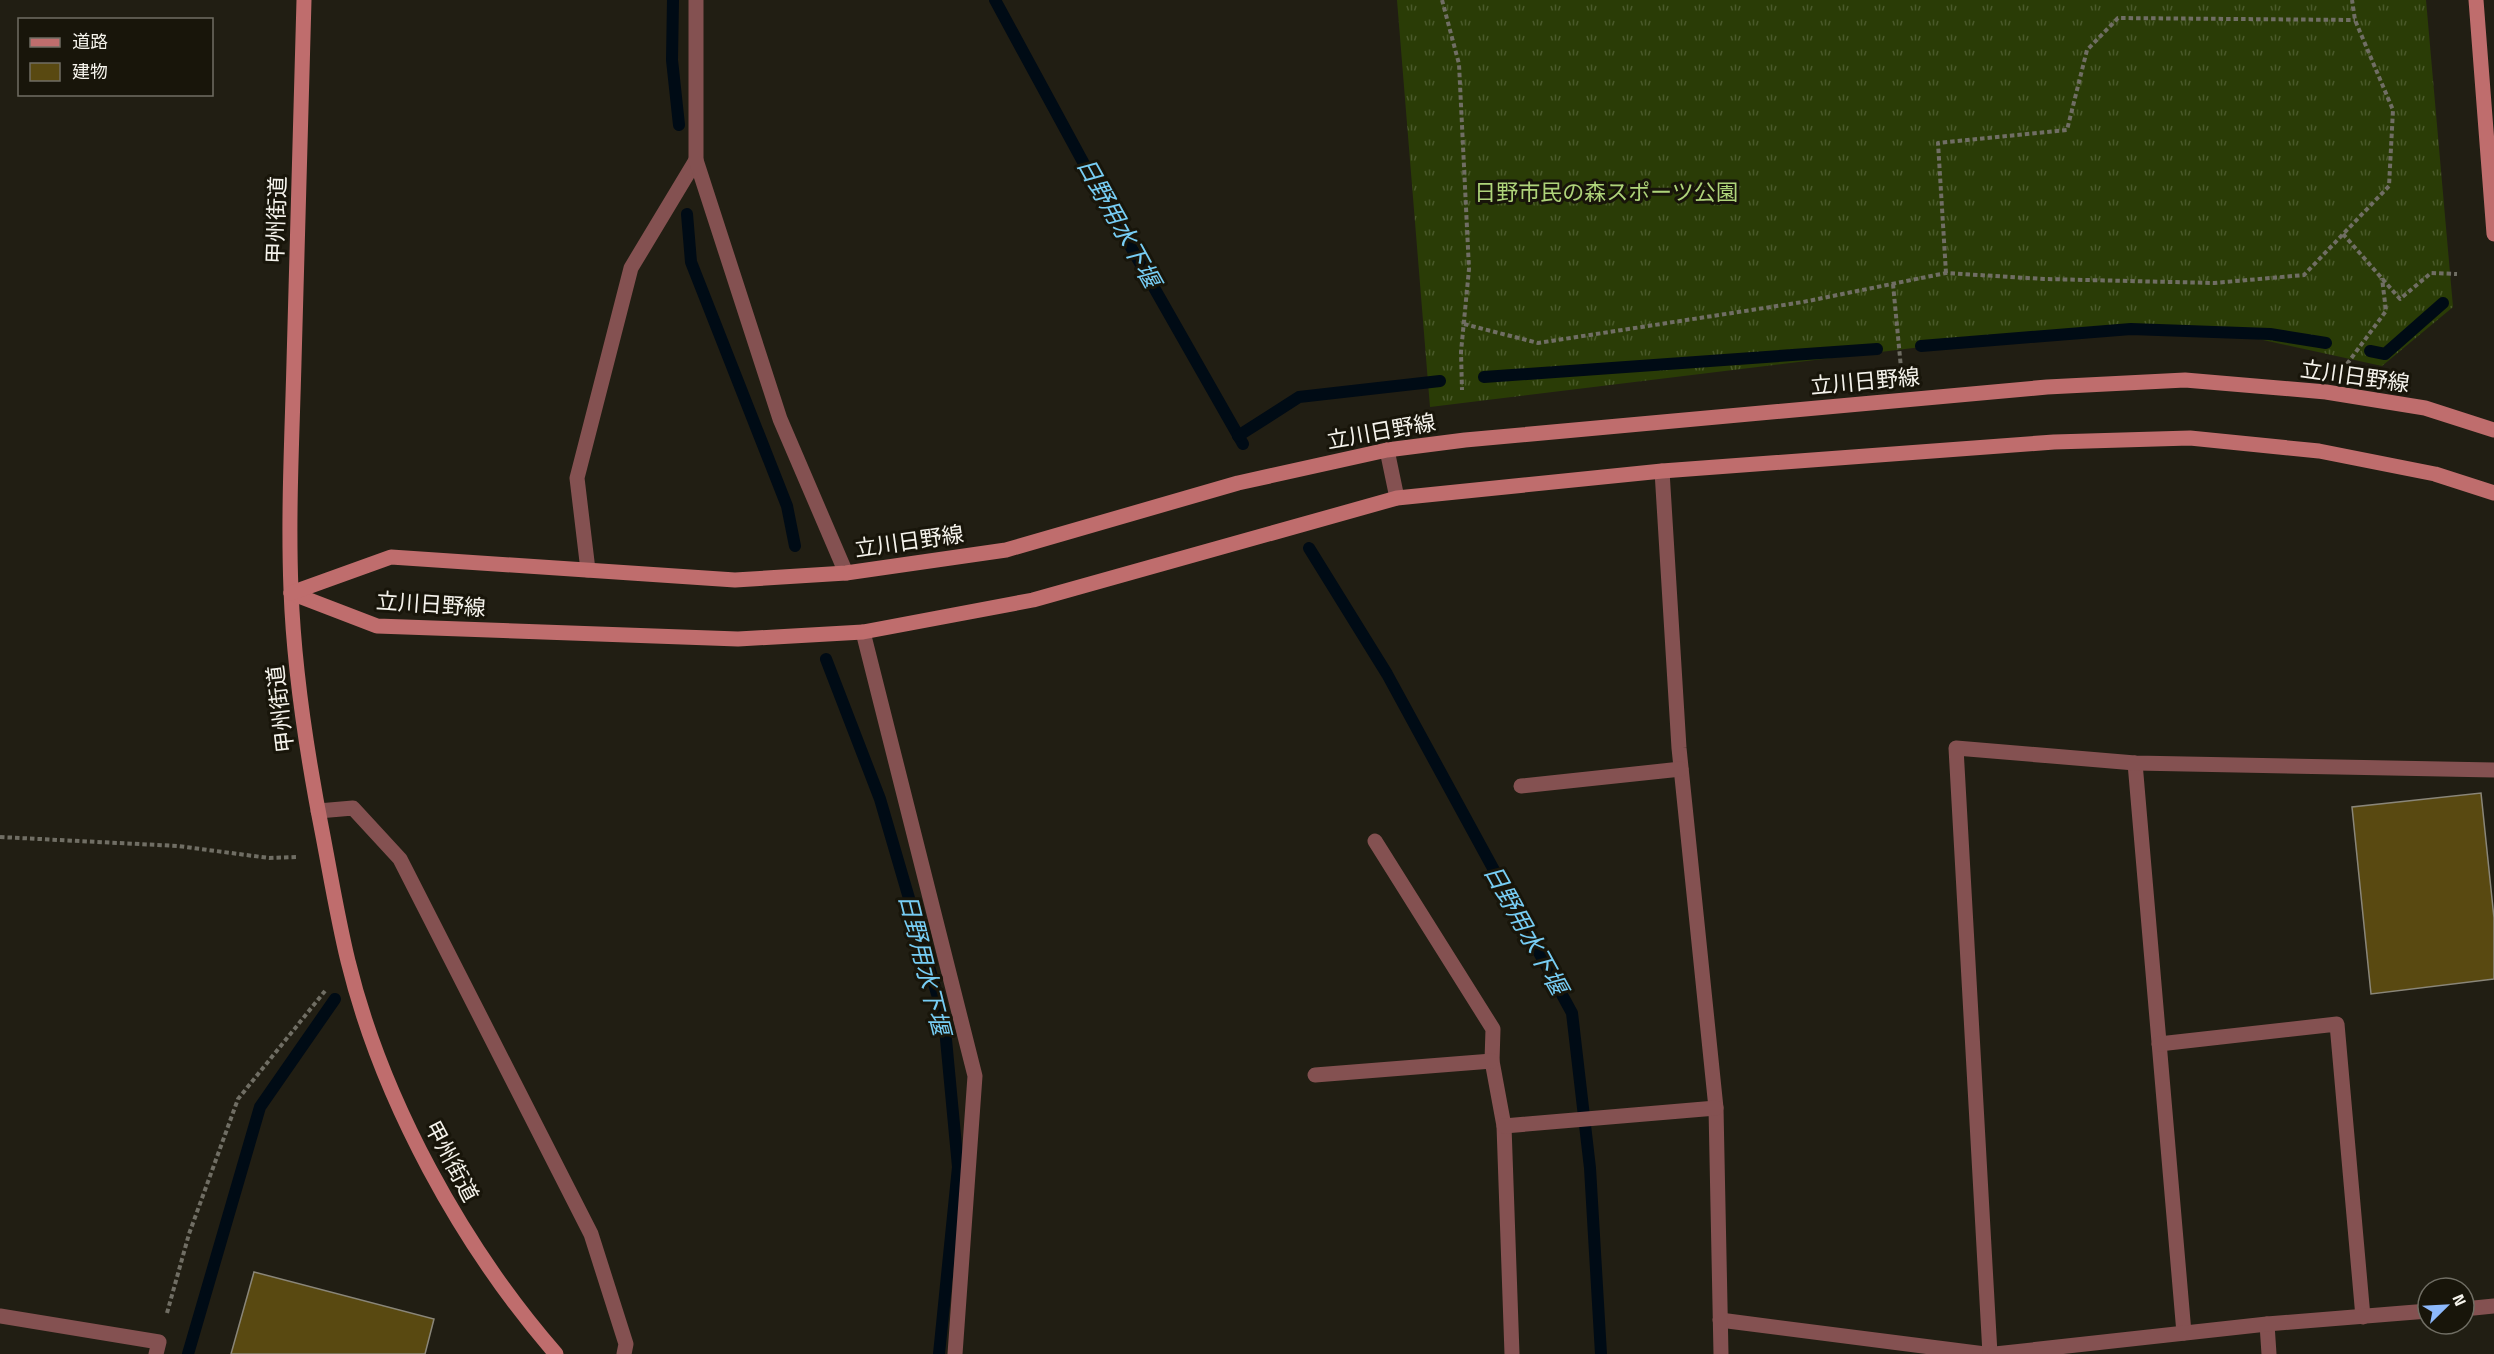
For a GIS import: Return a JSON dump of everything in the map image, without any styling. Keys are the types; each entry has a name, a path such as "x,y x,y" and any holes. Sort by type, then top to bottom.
{"main road":[{"name":"甲州街道","path":"304,0 290,496 291,592 304,732 318,811 349,963 369,1030 402,1114 463,1229 522,1316 555,1354"},
{"path":"2476,0 2494,234"},
{"name":"立川日野線","path":"291,592 391,557 735,580 846,573 1006,550 1238,483 1387,450 1465,440 2036,388 2185,380 2326,392 2426,408 2494,430"},
{"name":"立川日野線","path":"291,592 377,626 738,639 863,632 1033,600 1397,498 1662,471 2054,442 2190,438 2319,451 2435,474 2494,493"}],"street":[{"path":"696,0 696,160 780,419 846,573"},
{"path":"588,570 577,478 631,268 696,160"},
{"path":"1387,450 1397,498"},
{"path":"1662,471 1681,769 1716,1108 1721,1354"},
{"path":"863,632 975,1076 955,1354"},
{"path":"1990,1354 1956,748 2135,764 2494,770"},
{"path":"2135,764 2184,1333"},
{"path":"1521,786 1681,769"},
{"path":"318,811 352,808 400,859 591,1234 626,1344 624,1354"},
{"path":"1375,841 1493,1029 1492,1061 1504,1126 1512,1354"},
{"path":"2159,1044 2337,1024 2363,1317"},
{"path":"1315,1075 1492,1061"},
{"path":"1504,1126 1716,1108"},
{"path":"2476,1308 2494,1306"},
{"path":"1995,1354 2106,1348 2184,1333 2416,1312"},
{"path":"0,1316 158,1348"},
{"path":"1720,1320 1985,1354"},
{"path":"2267,1324 2269,1354"}],"path":[{"path":"1442,0 1459,64 1469,269 1461,352 1462,390"},
{"path":"1464,324 1539,343 1803,302 1946,273 2044,279 2214,283 2304,275 2389,186 2393,110 2355,20 2352,0"},
{"path":"1946,273 1938,142 2067,130 2087,50 2118,18 2355,20"},
{"path":"2343,234 2400,299 2431,273 2457,274"},
{"path":"2348,364 2386,311 2382,277"},
{"path":"1893,284 1901,368"},
{"path":"0,837 178,846 269,858 327,856"},
{"path":"158,1348 189,1234 238,1099 349,963"}],"green space":[{"name":"日野市民の森スポーツ公園","path":"1397,0 2426,0 2453,307 2382,366 2204,327 2085,327 1430,407"}],"building":[{"path":"2481,793 2494,918 2494,979 2371,994 2352,807"},
{"path":"254,1272 434,1319 425,1354 231,1354"}],"waterway":[{"name":"日野用水下堰","path":"673,0 672,60 679,125"},
{"name":"日野用水下堰","path":"995,0 1095,184 1243,444"},
{"name":"日野用水下堰","path":"687,214 691,262 787,506 795,546"},
{"path":"2370,351 2385,354 2443,303"},
{"path":"1921,346 2131,329 2270,334 2326,343"},
{"path":"1484,377 1877,349"},
{"path":"1238,436 1299,397 1440,381"},
{"name":"日野用水下堰","path":"1309,548 1387,674 1572,1013 1590,1168 1601,1354"},
{"name":"日野用水下堰","path":"826,659 880,799 944,1018 958,1167 939,1354"},
{"path":"188,1354 260,1107 335,999"}]}
